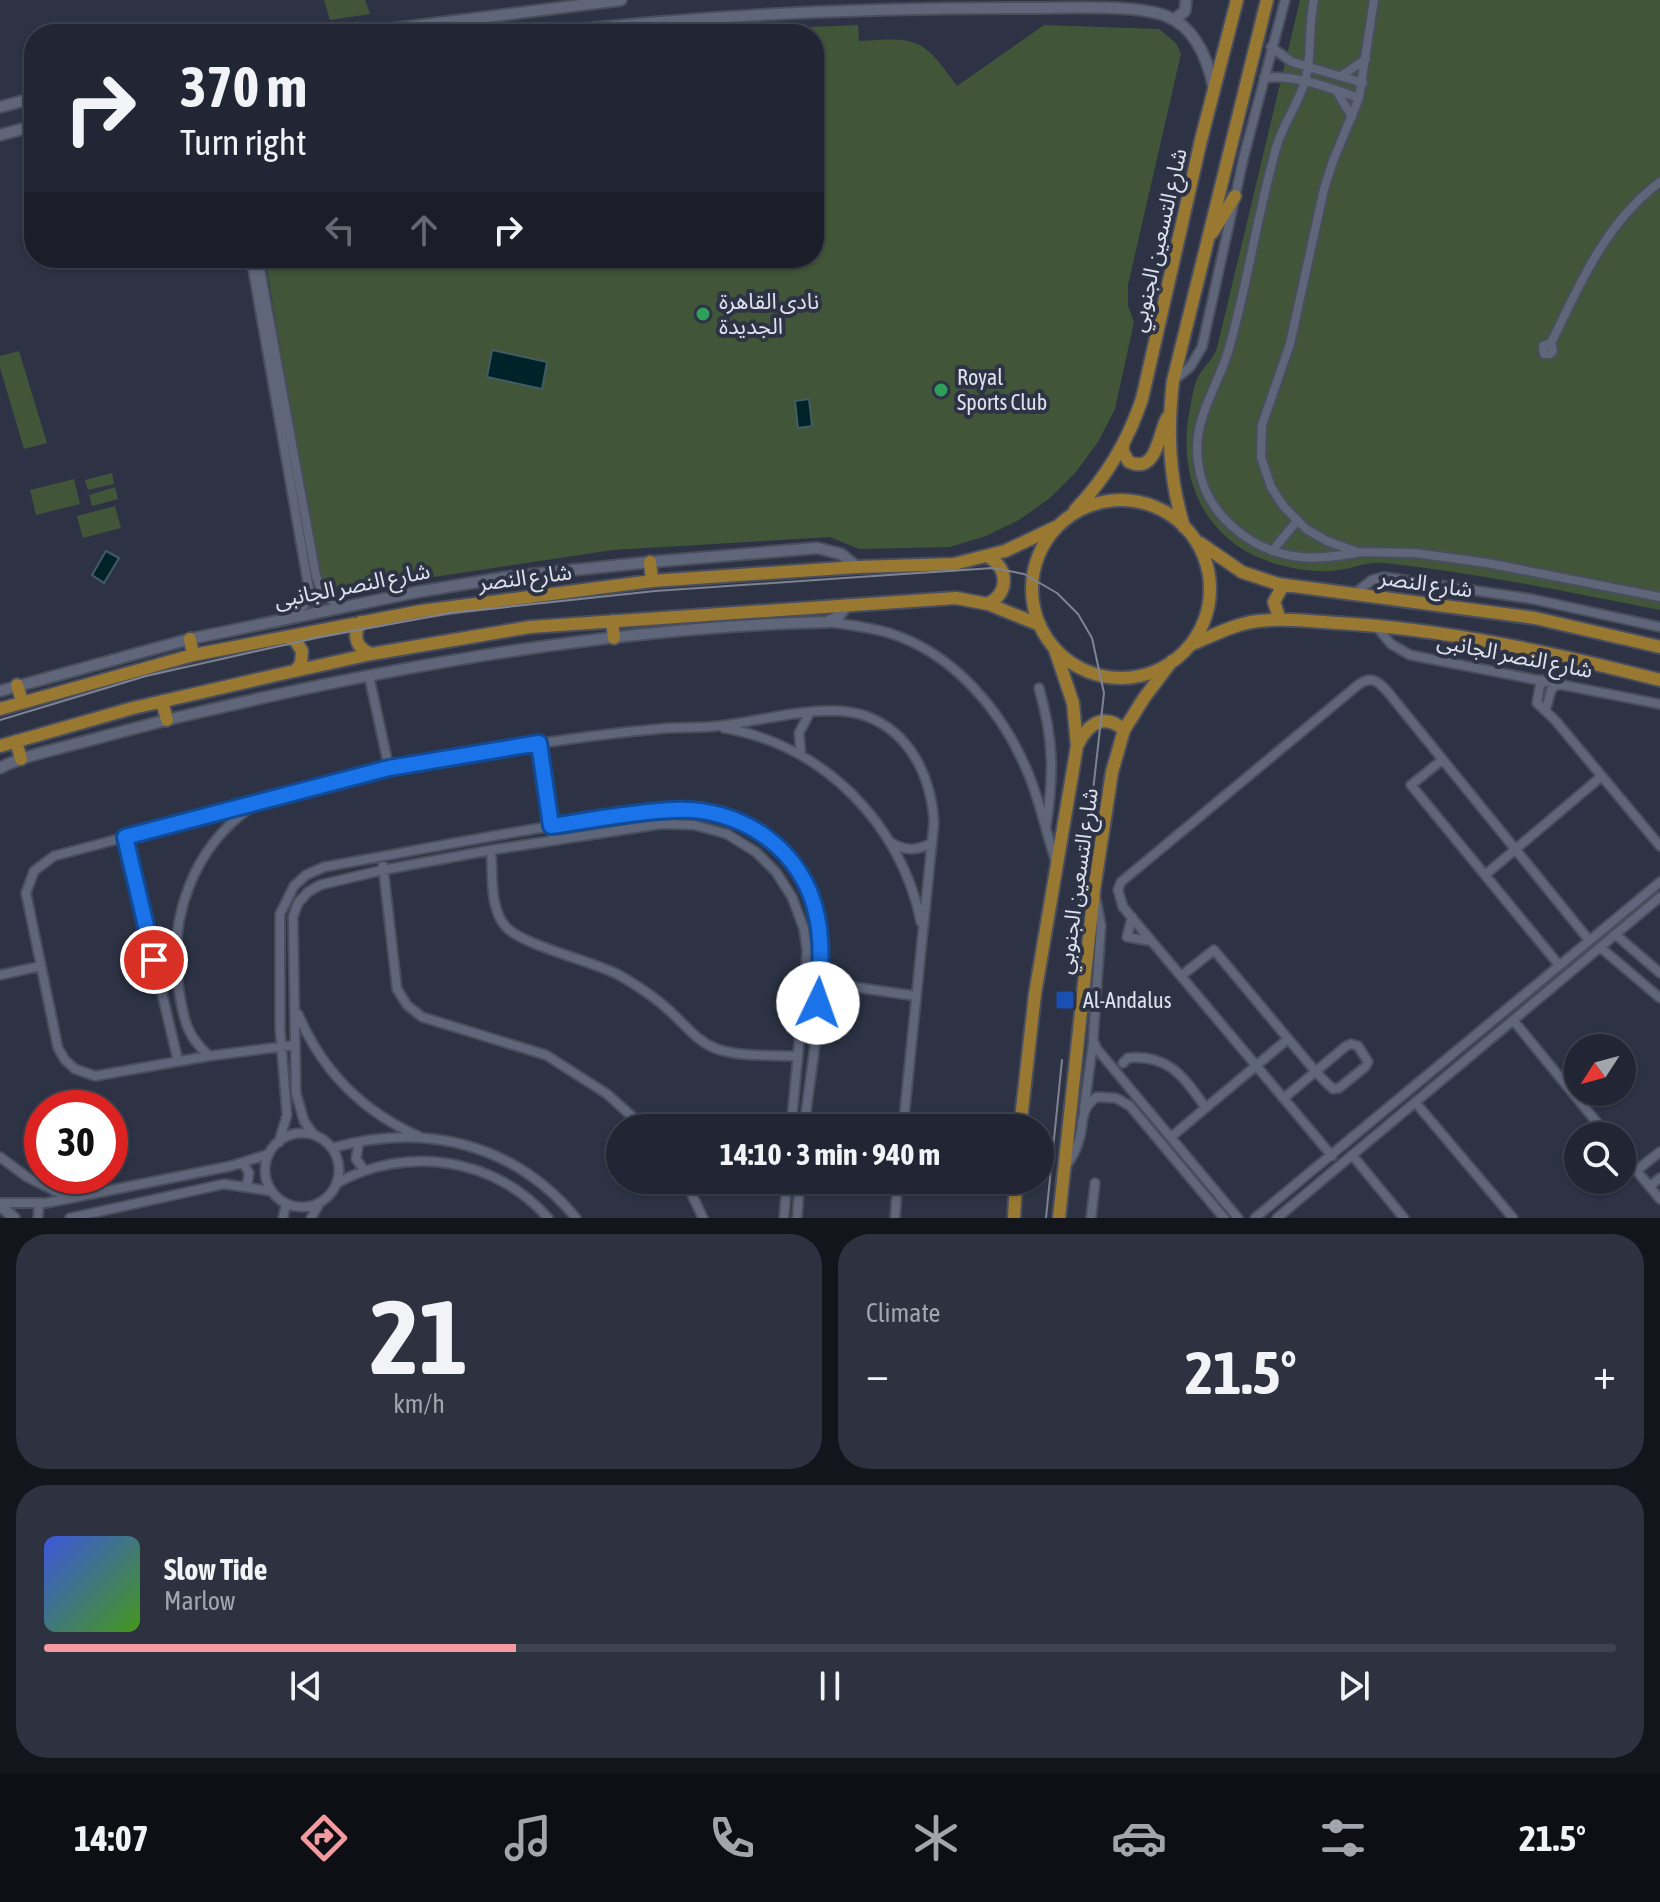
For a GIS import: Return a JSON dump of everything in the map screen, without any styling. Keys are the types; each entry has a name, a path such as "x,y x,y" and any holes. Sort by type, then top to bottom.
{"main road":[{"name":"شارع التسعين الجنوبي","path":"1063,521 1098,483 1123,445 1142,399 1237,0"},
{"path":"1184,527 1171,476 1169,413 1173,381 1267,0"},
{"path":"1206,242 1235,196"},
{"path":"1123,445 1124,456 1129,462 1140,465 1148,463 1169,413"},
{"path":"1122,500 1153,506 1184,527 1195,540 1209,576 1210,597 1203,622 1190,645 1155,671 1136,676 1108,676 1079,667 1054,647 1040,625 1035,610 1033,580 1041,551 1063,521 1096,503 1122,500"},
{"name":"شارع النصر","path":"0,709 193,655 361,622 528,596 652,581 857,567 954,564 989,557 1063,521"},
{"name":"شارع النصر","path":"1195,540 1242,572 1283,585 1535,618 1660,647"},
{"path":"988,604 1000,595 1004,581 1000,567 989,557"},
{"path":"650,562 652,581"},
{"path":"1280,620 1274,602 1283,585"},
{"path":"0,746 162,701 295,671 371,654 530,627 956,598 988,604 1040,625"},
{"path":"1190,645 1238,625 1280,620 1374,625 1527,649 1660,680"},
{"path":"612,621 614,638"},
{"path":"361,622 356,641 363,651 371,654"},
{"path":"287,637 295,640 302,651 301,664 295,671"},
{"path":"190,639 193,655"},
{"name":"شارع التسعين الجنوبي","path":"1022,1114 1035,994 1077,746 1070,689 1054,647"},
{"name":"شارع التسعين الجنوبي","path":"1059,1218 1094,890 1112,772 1124,730 1172,661"},
{"path":"17,685 22,701"},
{"path":"162,701 167,720"},
{"path":"1077,746 1087,729 1098,721 1111,721 1124,730"},
{"path":"16,741 21,759"},
{"path":"1014,1218 1015,1194"}],"street":[{"path":"421,24 621,0"},
{"path":"1175,19 1185,11 1186,0"},
{"path":"1173,381 1190,367 1202,347 1235,196 1285,0"},
{"path":"1314,0 1305,82 1276,147 1233,333 1224,364 1202,415 1197,442 1200,477 1213,504 1241,534 1272,551 1310,558 1357,552 1415,553 1487,563 1660,597"},
{"path":"1357,552 1316,536 1297,521 1277,497 1261,457 1262,425 1290,344 1324,189 1363,83 1374,0"},
{"path":"641,24 955,7 1094,8 1152,12 1175,19 1200,47 1214,89"},
{"path":"455,24 456,20"},
{"path":"1271,47 1286,60 1363,83"},
{"path":"1341,76 1366,59"},
{"path":"1264,78 1305,82 1359,98"},
{"path":"1335,90 1352,117"},
{"path":"0,107 24,101"},
{"path":"0,135 24,129"},
{"path":"1551,343 1603,242 1632,206 1660,182"},
{"path":"253,268 309,589 304,605 291,618"},
{"path":"260,268 316,576 328,599 346,607"},
{"path":"1272,551 1297,521"},
{"name":"شارع النصر الجانبى","path":"0,691 190,639 507,577 817,548 841,554 857,567"},
{"path":"1354,594 1362,585 1384,577 1532,599 1660,627"},
{"path":"308,596 310,600 318,601 322,592"},
{"path":"827,622 839,616 848,604"},
{"path":"2,767 21,759 167,720 369,676 533,648 614,638 827,622 869,628 914,643 944,662 974,688 1007,730 1019,752 1030,776 1057,865"},
{"name":"شارع النصر الجانبى","path":"1374,625 1391,644 1410,655 1660,704"},
{"path":"369,676 389,768"},
{"path":"1332,1156 1132,917 1119,897 1121,882 1364,681 1374,680 1589,940"},
{"path":"1541,680 1536,700 1540,707 1546,709 1660,846"},
{"path":"1546,709 1551,690 1558,682"},
{"path":"1039,688 1050,726 1052,761 1046,833"},
{"path":"295,1045 95,1076 75,1069 58,1048 41,966 26,893 34,871 54,856 389,768 539,743 671,728 715,727 810,713 848,712 884,725 899,738 915,755 926,776 932,798 931,843 906,1114"},
{"path":"801,755 799,733 810,713"},
{"path":"715,727 751,734 801,755 848,789 891,843 911,885 922,931"},
{"path":"539,743 553,840"},
{"path":"1442,760 1411,785 1559,965"},
{"path":"1485,875 1602,776"},
{"path":"209,1056 192,1039 184,1017 177,979 176,943 182,906 190,882 217,837 235,818 257,802"},
{"path":"271,1191 265,1173 269,1154 279,1142 287,1115 281,1047 279,923 285,899 294,886 314,871 551,826 675,809 722,814 742,820 782,850 801,878 817,915 820,944 805,1114"},
{"path":"311,1218 319,1204 333,1192 339,1165 332,1148 314,1135 298,1107 293,917 298,903 320,885 383,870 553,840 675,824 705,827 737,839 765,860 781,877 792,897 806,940 792,1114"},
{"path":"125,837 178,1061"},
{"path":"891,843 914,849 931,843"},
{"path":"491,850 495,908 500,919 517,936 620,976 656,1000 700,1040 715,1048 730,1053 797,1056"},
{"path":"382,857 395,980 407,1005 422,1017 546,1055 607,1094 629,1114"},
{"path":"1255,1218 1660,882"},
{"path":"1064,1170 1080,1140 1093,1040 1101,926 1094,890"},
{"path":"1270,1206 1278,1217 1660,897"},
{"path":"1132,917 1127,937 1152,941"},
{"path":"1615,934 1660,973"},
{"path":"1600,947 1660,998"},
{"path":"1181,976 1214,950 1316,1072 1335,1090 1365,1067 1368,1060 1358,1046 1351,1044 1316,1072 1284,1098"},
{"path":"0,975 41,966"},
{"path":"805,980 916,996"},
{"path":"1528,991 1536,1000"},
{"path":"295,1009 316,1051 346,1088 382,1117 425,1138"},
{"path":"168,1021 184,1017"},
{"path":"1513,1020 1597,1122"},
{"path":"1171,1137 1288,1039"},
{"path":"1093,1040 1100,1054 1238,1218"},
{"path":"1123,1063 1135,1057 1171,1064 1206,1108"},
{"path":"1084,1110 1093,1099 1104,1096 1120,1099 1136,1112 1224,1218"},
{"path":"1415,1102 1513,1218"},
{"path":"1136,1112 1145,1105"},
{"path":"1379,1117 1386,1126"},
{"path":"279,1142 296,1134 314,1135"},
{"path":"332,1148 359,1142 425,1138 470,1146 511,1162 547,1186 576,1218"},
{"path":"359,1142 356,1159 364,1170"},
{"path":"1660,1152 1637,1170 1660,1199"},
{"path":"0,1204 39,1204 243,1163 269,1154"},
{"path":"1352,1155 1404,1218"},
{"path":"0,1157 27,1177 69,1198"},
{"path":"337,1183 383,1164 408,1161 447,1163 469,1167 510,1186 548,1218"},
{"path":"243,1163 249,1173 247,1185"},
{"path":"1650,1186 1660,1178"},
{"path":"1091,1218 1095,1183"},
{"path":"70,1218 224,1184 271,1191 286,1204 297,1207 319,1204"},
{"path":"692,1194 703,1218"},
{"path":"784,1218 786,1194"},
{"path":"797,1218 799,1194"},
{"path":"895,1218 897,1194"},
{"path":"0,1204 14,1218"},
{"path":"38,1218 39,1204"},
{"path":"283,1218 286,1204"}],"shaded area":[{"path":"324,0 365,0 370,14 330,20"},
{"path":"1300,0 1660,0 1660,610 1488,578 1385,563 1325,571 1290,567 1258,557 1235,544 1217,528 1203,508 1193,486 1188,461 1190,408 1199,375 1217,348"},
{"name":"نادى القاهرة الجديدة","path":"858,25 859,41 894,39 917,44 935,58 957,86 1044,25 1159,29 1176,43 1181,54 1128,285 1128,306 1134,322 1115,409 1098,442 1076,472 1050,498 1019,520 986,536 950,547 859,549 830,537 613,550 341,591 326,582 319,574 267,268 824,268 824,26"},
{"path":"492,350 547,362 542,389 487,377"},
{"path":"19,351 47,443 24,449 0,368 0,356"},
{"path":"809,399 812,426 798,428 795,401"},
{"path":"112,473 114,484 88,490 85,480"},
{"path":"74,479 80,504 36,515 30,490"},
{"path":"115,487 118,499 92,506 89,495"},
{"path":"115,506 121,528 83,538 77,516"},
{"path":"106,551 119,558 104,583 92,575"}],"railway":[{"path":"0,720 146,676 320,637 451,613 655,591 859,577 993,568 1024,574 1057,593 1078,614 1092,638 1104,693 1076,942"},
{"path":"1046,1218 1062,1060"}],"place":[{"name":"نادى القاهرة الجديدة","path":"703,314"},
{"name":"Royal Sports Club","path":"941,390"},
{"name":"Al-Andalus","path":"1065,1000"}],"route":[{"path":"154,960 125,837 389,768 539,743 551,826 639,813 686,810 742,820 782,850 801,878 817,915 820,944 818,1003"}]}
